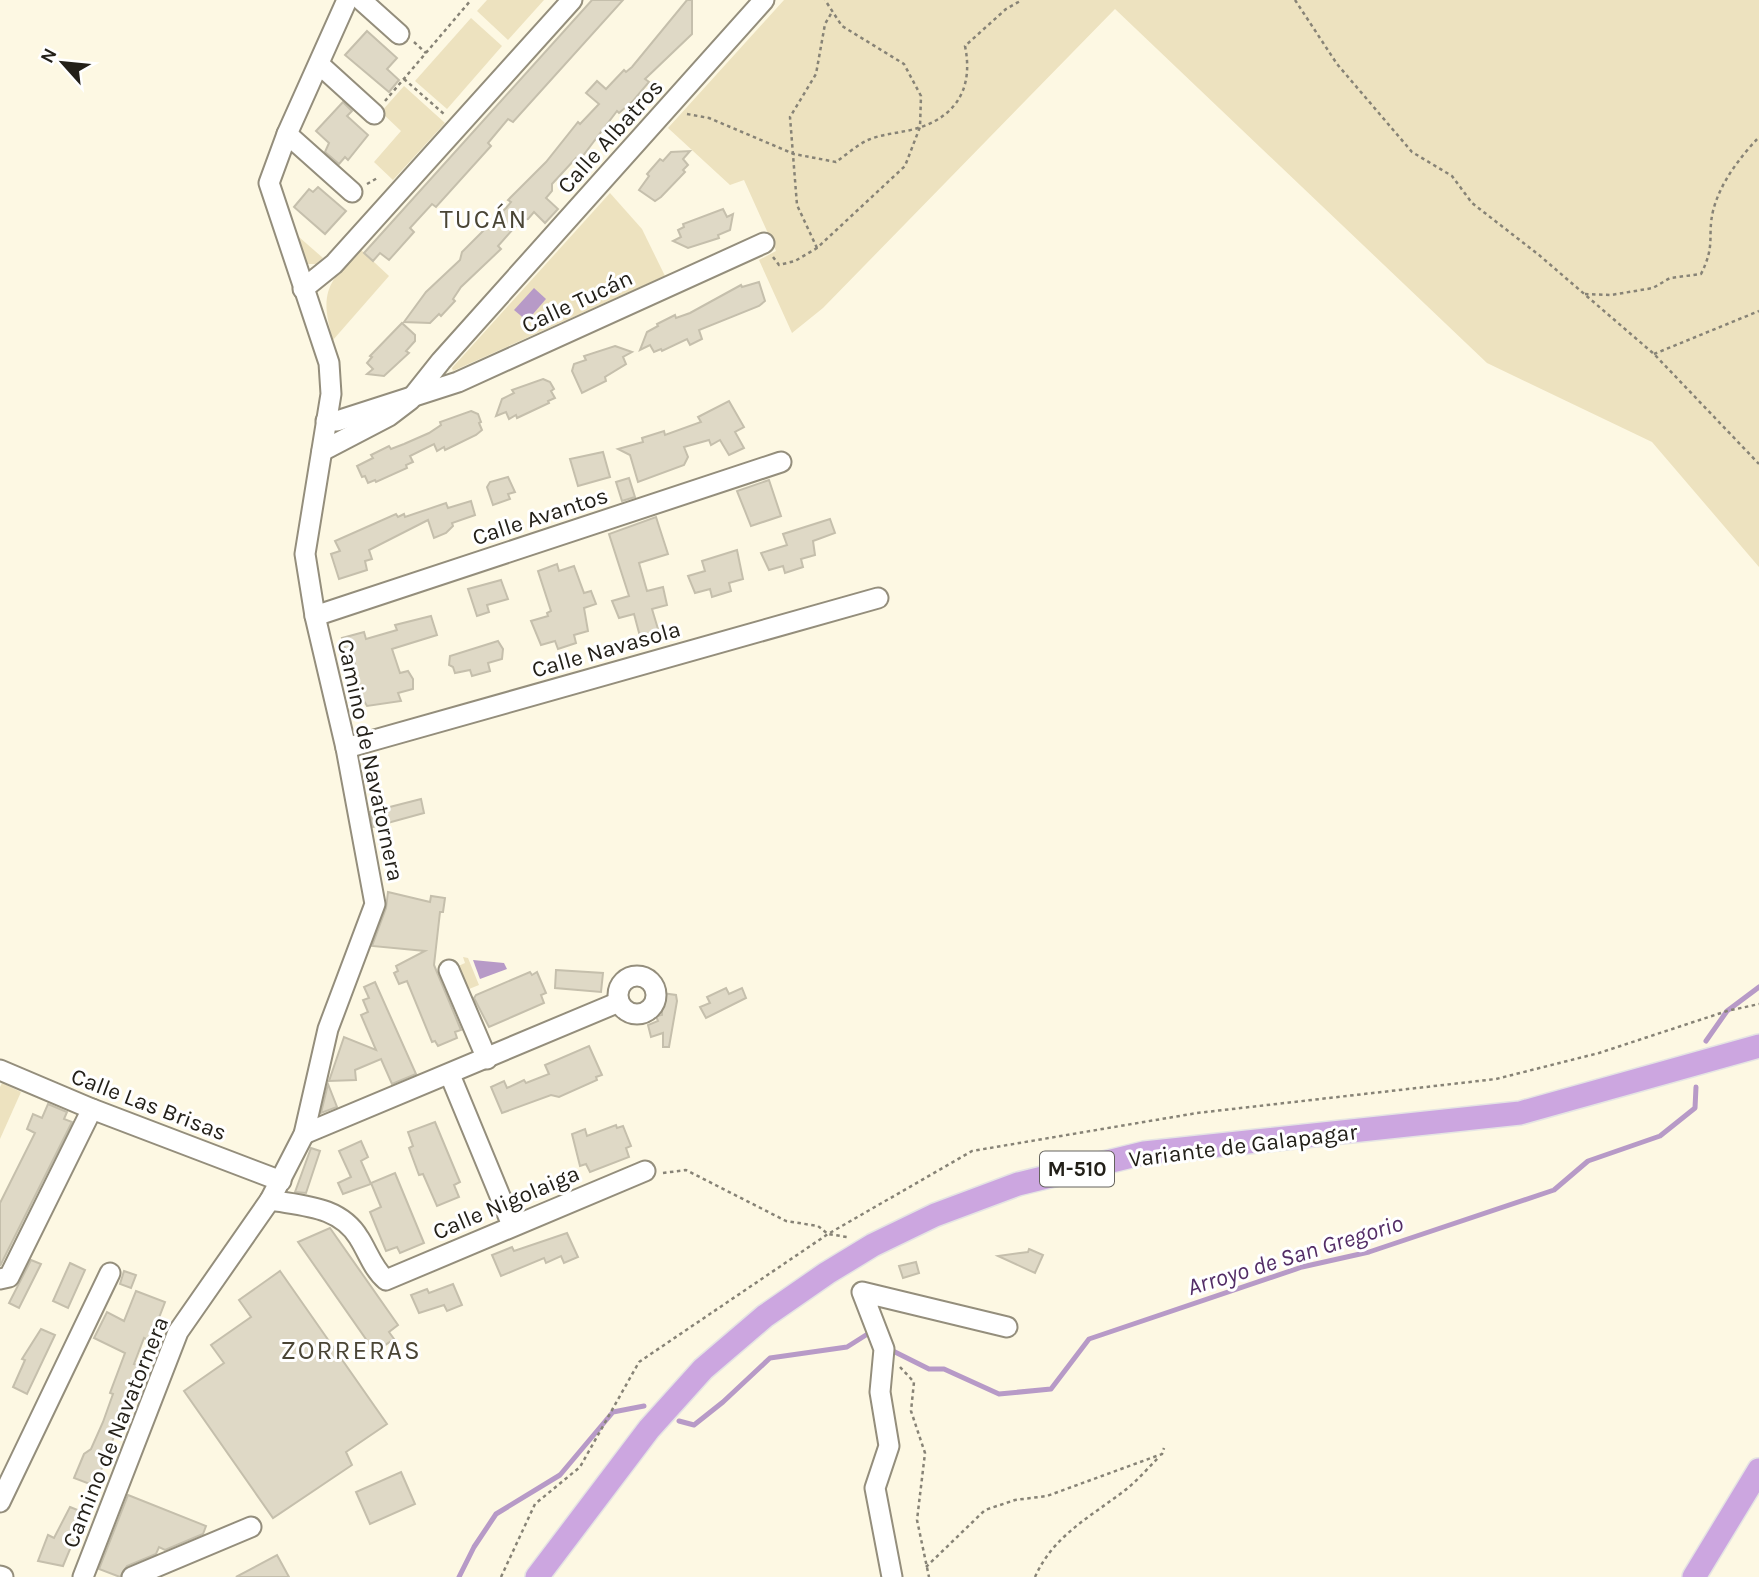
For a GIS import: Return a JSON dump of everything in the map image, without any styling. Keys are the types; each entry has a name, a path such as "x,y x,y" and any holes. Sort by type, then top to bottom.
{"main road":[{"name":"Variante de Galapagar","path":"537,1577 649,1429 703,1369 765,1316 827,1273 873,1245 935,1215 1018,1184 1144,1153 1520,1113 1759,1046"},
{"path":"1694,1577 1759,1470"}],"street":[{"name":"Camino de Navatornera","path":"83,1577 178,1332 270,1200 304,1134 328,1029 375,904 346,748 315,616 305,554 331,394 329,363 269,183 287,134 347,0"},
{"path":"361,0 399,34"},
{"path":"303,289 334,264 572,0"},
{"name":"Calle Albatros","path":"410,400 764,0"},
{"path":"320,65 374,114"},
{"path":"287,134 352,192"},
{"name":"Calle Tucán","path":"326,421 337,421 410,400 458,383 764,243"},
{"name":"Calle Tucán","path":"322,451 389,416 410,400"},
{"name":"Calle Avantos","path":"315,616 781,462"},
{"name":"Calle Navasola","path":"346,748 878,598"},
{"path":"449,970 487,1059"},
{"path":"304,1134 619,1002"},
{"name":"Calle Las Brisas","path":"0,1070 92,1109 281,1181"},
{"path":"450,1074 512,1225"},
{"path":"0,1279 9,1277 92,1109"},
{"name":"Calle Nigolaiga","path":"270,1200 338,1215 358,1235 379,1274 386,1280 645,1171"},
{"path":"0,1502 110,1273"},
{"path":"892,1577 874,1488 889,1446 880,1392 884,1349 862,1293 1007,1327"},
{"path":"132,1577 251,1527"}],"path":[{"path":"374,114 471,0"},
{"path":"764,243 779,265 795,261 817,248 905,166 920,127 921,96 904,64 842,26 825,0"},
{"path":"666,109 709,118 794,154 836,162 869,140 920,127 947,116 962,94 968,65 965,46 1006,9 1022,0"},
{"path":"1295,0 1337,64 1412,152 1452,176 1472,203 1585,294 1654,354 1759,464"},
{"path":"817,248 797,205 790,117 816,74 825,24 833,11"},
{"path":"404,79 458,126"},
{"path":"1585,294 1611,295 1653,288 1670,278 1701,274 1712,253 1713,211 1739,158 1759,137"},
{"path":"1654,354 1759,311"},
{"path":"501,1577 535,1504 580,1467 639,1362 828,1234 972,1151 1197,1113 1496,1079 1598,1053 1727,1011 1759,1004"},
{"path":"645,1171 653,1176 686,1170 786,1221 818,1226 828,1234 844,1238 853,1236"},
{"path":"914,1382 911,1411 925,1454 917,1520 929,1577"},
{"path":"1035,1577 1042,1560 1069,1530 1126,1489 1162,1454 1164,1448"},
{"path":"926,1567 985,1510 1015,1500 1047,1496 1162,1454"}],"shaded area":[{"path":"487,0 544,0 508,40 477,11"},
{"path":"784,0 1759,0 1759,567 1652,442 1487,363 1115,9 823,308 792,333 759,260 776,251 744,180 730,185 668,128"},
{"path":"471,18 502,46 447,109 415,81"},
{"path":"404,86 445,123 393,180 374,162 401,131 381,112"},
{"path":"610,193 642,229 665,276 453,371 452,368"},
{"path":"299,237 323,258 316,264 303,264"},
{"path":"360,249 389,276 333,340 327,311 329,290 333,280"},
{"path":"534,288 546,299 527,321 514,310"},
{"path":"463,957 468,958 479,985 464,991 454,968 465,963"},
{"path":"473,960 504,963 507,969 480,979"},
{"path":"2,1083 21,1092 0,1139 0,1087"}],"building":[{"path":"592,0 623,0 513,122 508,119 488,143 491,146 436,207 432,204 410,228 414,232 389,260 380,253 373,261 364,253"},
{"path":"687,0 692,0 692,34 645,79 649,82 633,101 619,113 617,111 579,161 576,158 552,184 552,191 546,198 558,209 545,223 534,212 528,219 521,220 498,246 501,249 461,287 453,299 455,301 441,316 439,314 430,323 404,322 426,292 460,260 462,252 506,208 511,202 508,200 546,162 578,122 580,124 599,104 586,93 597,81 606,89 624,70 626,72 632,67"},
{"path":"367,31 397,58 387,69 399,80 389,92 345,55"},
{"path":"343,102 352,111 347,116 368,135 348,160 345,157 339,164 325,152 329,143 316,131"},
{"path":"690,151 683,159 688,165 683,170 685,172 661,197 655,201 639,190 649,176 647,174 660,159 663,161 671,152"},
{"path":"318,187 346,211 325,234 294,207 309,189 313,192"},
{"path":"723,209 727,217 733,214 730,230 718,235 719,238 688,248 673,241 681,237 678,230 684,227 683,224"},
{"path":"759,282 765,301 759,306 699,330 702,339 690,345 687,339 662,351 661,349 654,352 650,345 640,350 647,332 658,326 657,324 675,315 676,318 690,313 741,285 742,287"},
{"path":"402,323 415,335 415,341 406,351 409,353 384,376 367,374 373,369 367,363 372,357 370,356"},
{"path":"615,346 632,352 623,357 626,364 605,377 606,381 582,393 572,371 574,364 586,360 584,356"},
{"path":"543,379 550,382 554,389 551,391 555,398 548,401 549,403 517,418 516,415 509,419 506,412 496,416 502,399 514,393 512,390"},
{"path":"729,401 744,427 735,432 744,448 729,455 720,440 711,445 709,440 684,447 688,457 684,465 638,482 630,455 618,449 643,442 642,438 664,431 665,435 701,422 698,417"},
{"path":"471,411 478,414 481,422 479,423 482,430 476,435 445,450 444,447 437,451 434,444 410,456 413,462 406,465 407,468 376,482 375,480 368,483 365,476 362,477 357,466 373,458 371,455 429,433 441,425 440,422"},
{"path":"603,452 610,477 578,486 570,459"},
{"path":"508,477 515,492 508,494 510,499 493,505 487,487 490,482"},
{"path":"629,478 635,497 622,501 616,482"},
{"path":"769,480 781,516 751,526 737,491"},
{"path":"471,501 475,515 452,523 453,526 446,533 434,538 428,520 369,550 372,559 365,561 367,570 339,579 331,554 340,551 335,541 396,514 398,517 404,514 405,517 446,503 448,508"},
{"path":"656,517 668,554 639,563 647,591 663,587 667,605 652,609 661,639 642,644 634,614 619,618 612,601 629,596 609,534"},
{"path":"830,519 835,533 813,541 815,555 801,559 803,567 785,573 783,566 769,570 761,553 787,545 783,534"},
{"path":"737,550 743,579 729,583 731,591 712,597 710,589 695,593 688,576 705,571 702,561"},
{"path":"557,564 559,571 574,566 584,593 591,591 596,604 584,608 588,631 574,635 576,643 558,649 555,641 541,645 531,621 548,616 547,613 551,611 538,571"},
{"path":"501,580 508,599 487,605 489,612 477,616 468,589"},
{"path":"431,616 437,635 392,649 400,673 408,671 413,679 413,689 398,693 401,701 367,706 360,694 355,663 350,665 342,638 364,632 366,639 397,630 395,625"},
{"path":"498,641 503,649 502,659 488,663 490,671 472,676 470,670 455,673 449,665 450,656"},
{"path":"421,799 424,813 373,827 370,812"},
{"path":"388,892 430,902 431,896 445,898 443,912 440,912 434,965 461,1030 455,1032 457,1038 438,1046 435,1041 432,1042 407,981 399,984 394,973 398,971 396,966 425,951 372,946 386,908"},
{"path":"556,970 603,973 601,992 555,988"},
{"path":"530,972 532,975 537,972 546,993 541,995 544,1003 489,1027 474,998 476,995"},
{"path":"375,982 416,1074 392,1084 381,1059 355,1070 356,1080 329,1081 344,1037 376,1050 361,1015 368,1012 363,1000 369,998 364,987"},
{"path":"726,988 729,994 742,988 746,998 706,1018 700,1007 710,1003 707,997"},
{"path":"662,993 676,995 677,1001 669,1047 663,1047 663,1033 651,1037 648,1025 658,1021 656,1016 662,1015"},
{"path":"589,1046 602,1075 596,1077 597,1080 559,1097 551,1095 502,1113 491,1087 504,1081 507,1088 524,1080 526,1083 549,1074 545,1065"},
{"path":"328,1084 337,1107 321,1113"},
{"path":"48,1104 67,1112 64,1119 72,1122 0,1266 0,1203 35,1133 27,1129 33,1114 42,1118"},
{"path":"435,1122 460,1182 454,1185 459,1197 437,1206 423,1174 419,1175 409,1148 413,1146 408,1132"},
{"path":"616,1125 617,1128 623,1126 631,1146 626,1148 629,1157 590,1172 586,1164 580,1166 572,1134 585,1129 587,1136"},
{"path":"361,1141 368,1157 361,1161 371,1184 343,1194 338,1183 351,1177 339,1151"},
{"path":"311,1148 320,1151 306,1193 295,1192"},
{"path":"395,1173 424,1243 400,1253 397,1247 386,1251 370,1212 381,1207 371,1183"},
{"path":"330,1228 398,1325 389,1332 394,1339 375,1352 298,1242"},
{"path":"567,1233 578,1257 564,1263 561,1256 546,1263 544,1258 501,1276 492,1255 512,1247 514,1251"},
{"path":"1029,1249 1043,1255 1035,1273 998,1256 1028,1252"},
{"path":"31,1260 41,1264 19,1308 9,1303"},
{"path":"916,1262 919,1273 903,1278 899,1266"},
{"path":"70,1263 85,1270 68,1308 53,1301"},
{"path":"124,1271 136,1275 131,1288 120,1284"},
{"path":"280,1271 387,1424 346,1452 352,1465 273,1518 184,1391 224,1363 211,1345 251,1317 239,1300"},
{"path":"453,1284 462,1305 447,1311 444,1305 419,1313 411,1295 427,1289 429,1293"},
{"path":"136,1291 165,1302 150,1341 144,1338 134,1364 141,1366 95,1486 74,1478 84,1454 91,1449 103,1422 113,1394 110,1393 125,1353 94,1338 107,1312 124,1321"},
{"path":"41,1329 55,1335 27,1394 13,1387 25,1360 22,1359"},
{"path":"401,1472 415,1504 370,1524 356,1492"},
{"path":"128,1495 206,1526 203,1534 165,1550 159,1547 156,1554 127,1566 120,1577 99,1569"},
{"path":"70,1507 85,1513 63,1566 38,1561 48,1535 54,1538"},
{"path":"277,1555 289,1577 236,1577"}],"waterway":[{"name":"Arroyo de San Gregorio","path":"1706,1041 1727,1011 1759,987"},
{"name":"Arroyo de San Gregorio","path":"891,1350 929,1369 944,1369 999,1394 1051,1389 1089,1339 1302,1267 1369,1252 1554,1190 1588,1161 1660,1136 1695,1108 1696,1087"},
{"name":"Arroyo de San Gregorio","path":"679,1421 694,1425 770,1358 847,1347 866,1335"},
{"name":"Arroyo de San Gregorio","path":"459,1577 474,1547 496,1514 560,1475 613,1412 644,1406"}],"district":[{"name":"TUCÁN","path":"484,219"},
{"name":"ZORRERAS","path":"351,1350"}]}
